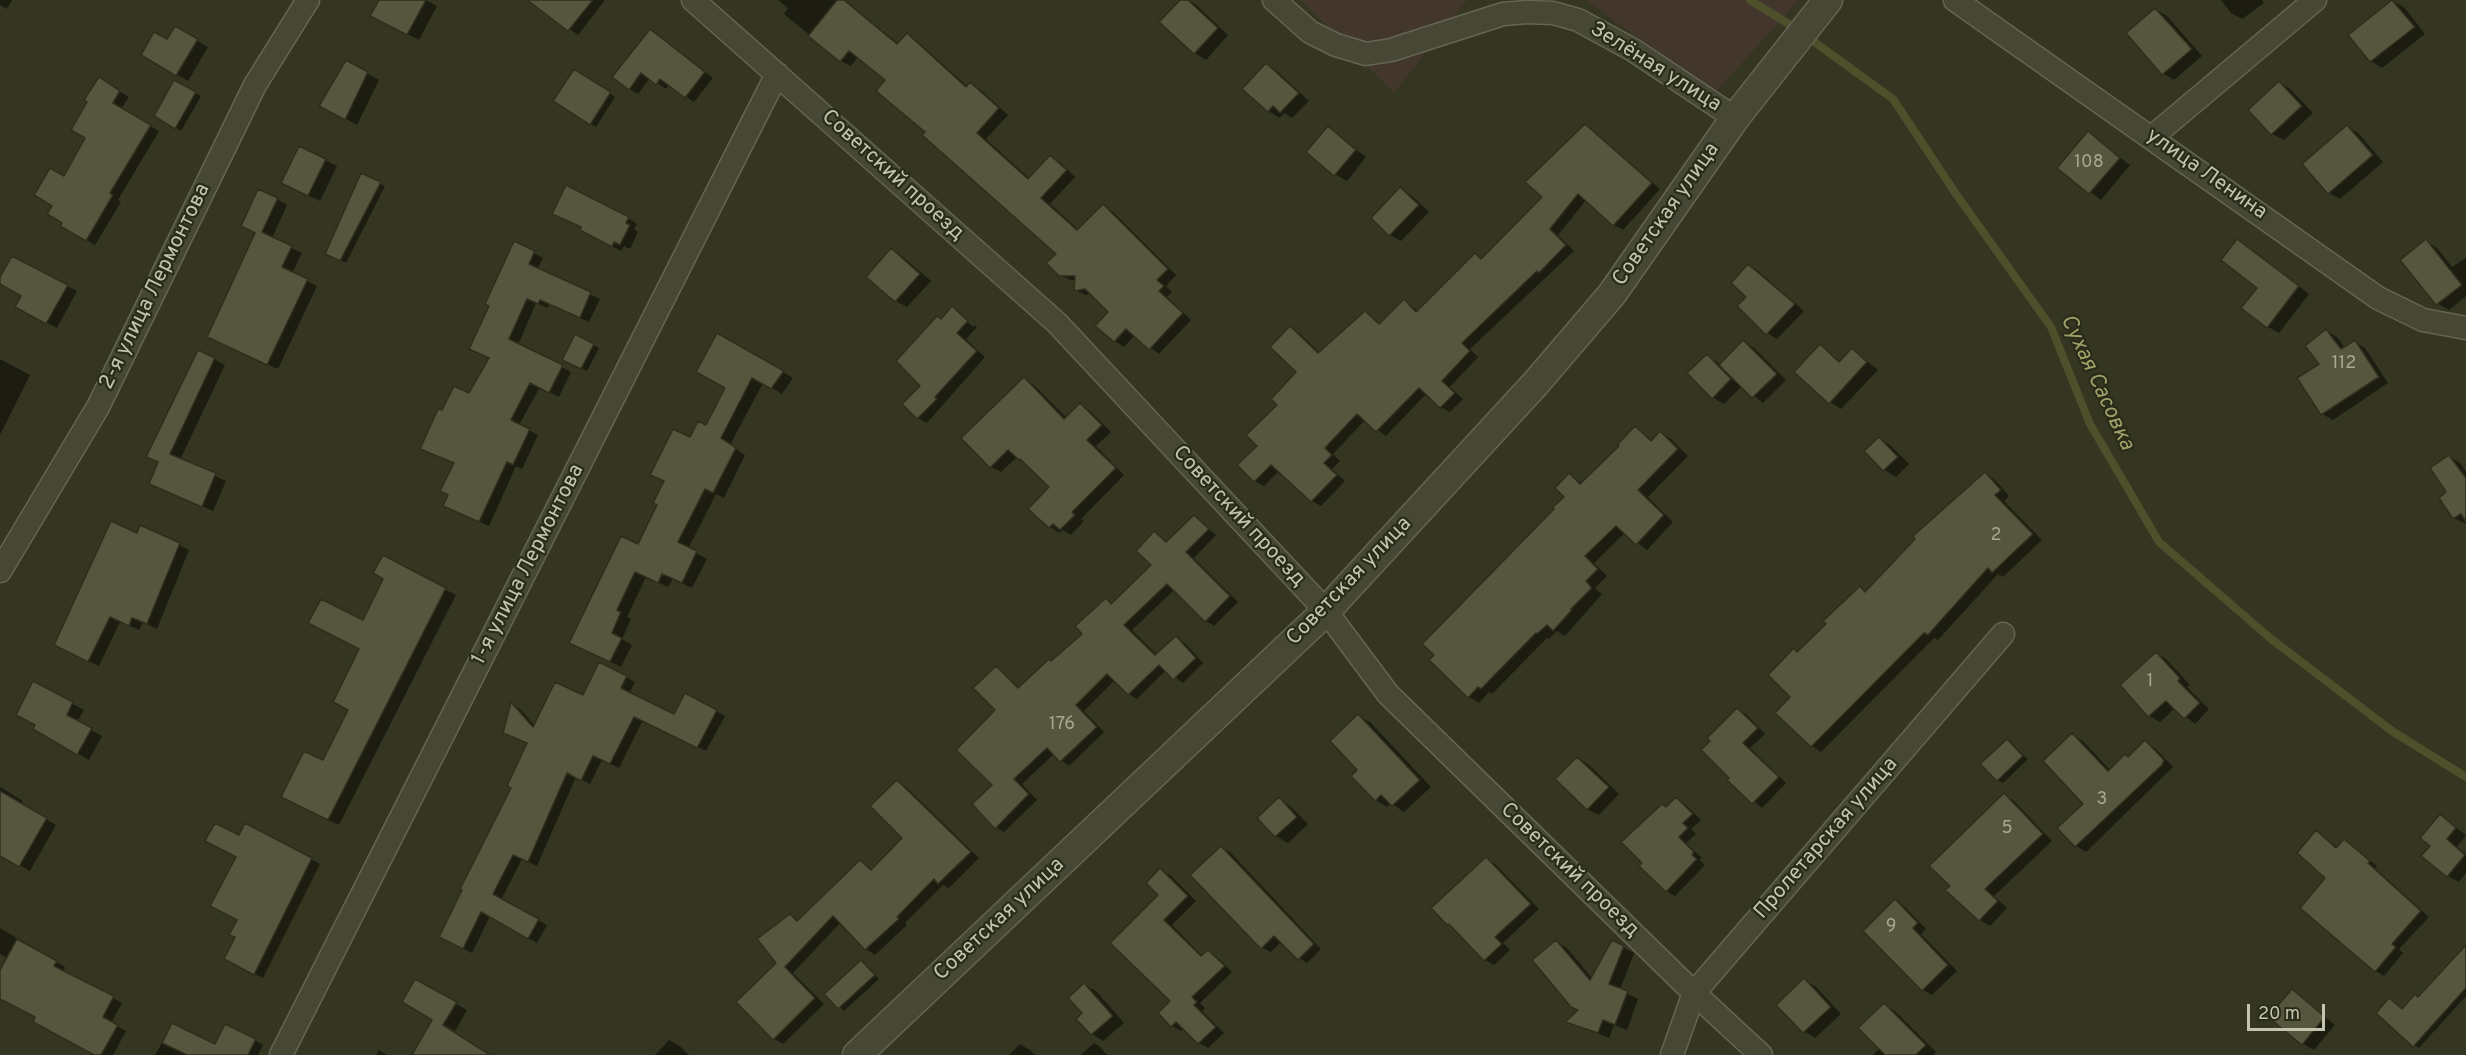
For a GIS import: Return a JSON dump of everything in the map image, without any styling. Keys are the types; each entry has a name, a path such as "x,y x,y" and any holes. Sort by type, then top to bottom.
{"street":[{"name":"2-я улица Лермонтова","path":"0,572 98,407 255,85 308,0"},
{"name":"Советский проезд","path":"693,0 1057,323 1326,611 1388,694 1694,993 1761,1055"},
{"name":"Зелёная улица","path":"1274,0 1310,32 1336,45 1366,54 1391,50 1503,14 1527,12 1561,15 1578,20 1633,50 1735,118"},
{"name":"улица Ленина","path":"1955,0 2378,298 2424,320 2466,328"},
{"path":"2152,137 2315,0"},
{"name":"Советская улица","path":"857,1055 1326,611 1536,383 1612,294 1735,118 1825,3"},
{"name":"1-я улица Лермонтова","path":"281,1055 777,74"},
{"name":"Пролетарская улица","path":"1672,1055 1694,993 2003,634"}],"shaded area":[{"path":"1301,0 1467,0 1394,93"},
{"path":"1586,0 1797,0 1798,1 1714,94"}],"building":[{"path":"379,0 426,0 407,35 370,16"},
{"path":"527,0 593,0 568,31"},
{"path":"837,0 844,0 897,44 907,33 966,87 970,82 999,108 977,133 1028,179 1050,155 1067,170 1041,198 1077,230 1103,204 1168,269 1157,280 1164,286 1159,291 1183,313 1149,350 1126,329 1114,342 1095,326 1108,312 1085,289 1074,291 1075,276 1059,276 1046,263 1056,254 922,135 925,132 876,91 885,80 849,51 840,62 808,36"},
{"path":"1180,0 1188,0 1218,28 1194,54 1159,22"},
{"path":"2392,0 2415,27 2370,62 2348,35"},
{"path":"2155,8 2192,49 2162,75 2126,33"},
{"path":"175,26 198,39 176,76 141,55 154,32 167,39"},
{"path":"650,29 705,72 685,98 660,79 656,85 641,73 629,90 612,77"},
{"path":"346,60 368,72 345,120 319,106"},
{"path":"1266,63 1299,93 1280,113 1273,106 1268,112 1242,89"},
{"path":"574,69 611,92 590,125 553,101"},
{"path":"99,77 120,91 113,103 151,125 110,193 113,195 86,241 60,226 62,223 47,214 52,206 34,195 50,168 64,176 85,138 71,130 87,102 84,100"},
{"path":"174,80 196,92 175,129 154,116"},
{"path":"2279,81 2302,106 2271,135 2248,110"},
{"path":"1585,124 1652,183 1613,226 1578,194 1550,229 1566,245 1539,273 1537,271 1462,343 1470,351 1442,381 1455,393 1440,408 1419,388 1376,432 1357,414 1325,448 1332,455 1324,463 1337,475 1311,502 1271,465 1254,482 1237,465 1257,446 1246,435 1277,405 1271,399 1296,372 1270,347 1290,326 1318,353 1365,311 1379,324 1404,299 1416,312 1475,253 1481,259 1542,197 1525,182"},
{"path":"2347,125 2373,155 2328,194 2302,164"},
{"path":"1328,126 1356,150 1334,176 1306,152"},
{"path":"2088,131 2120,158 2089,194 2057,168"},
{"path":"299,146 326,159 308,196 281,183"},
{"path":"361,173 381,182 340,261 325,254"},
{"path":"566,185 629,217 626,223 630,225 620,245 614,242 612,247 580,230 581,227 552,214"},
{"path":"1400,187 1419,205 1389,236 1371,218"},
{"path":"258,189 278,198 262,232 292,246 282,267 308,279 267,365 207,337 255,233 241,226"},
{"path":"2237,239 2299,286 2267,328 2241,308 2257,288 2221,260"},
{"path":"2426,239 2462,285 2436,305 2400,260"},
{"path":"514,241 535,251 529,264 591,292 580,318 540,300 538,304 527,299 509,339 563,365 549,393 530,383 511,420 530,429 513,465 507,462 479,522 443,506 448,495 440,491 454,463 420,449 438,409 442,410 454,386 469,393 489,358 469,349 489,306 485,304"},
{"path":"891,248 920,274 895,302 866,277"},
{"path":"12,256 68,285 46,324 15,307 21,296 0,284 0,277"},
{"path":"1748,264 1795,304 1766,335 1737,306 1746,297 1731,283"},
{"path":"952,306 968,321 957,333 977,351 917,419 902,404 920,386 896,361 937,316 941,319"},
{"path":"2326,329 2341,349 2355,340 2379,377 2321,415 2297,378 2319,364 2305,346"},
{"path":"717,333 784,371 771,389 752,378 721,438 736,448 713,493 705,489 678,542 697,551 682,583 662,574 658,583 635,572 617,610 621,612 612,633 622,638 610,662 569,643 621,536 638,544 657,505 653,503 664,481 650,475 673,429 690,437 698,421 706,425 725,388 696,372"},
{"path":"575,334 594,344 581,369 562,360"},
{"path":"1743,340 1777,374 1752,398 1719,365"},
{"path":"1820,344 1839,362 1852,348 1867,362 1829,404 1794,372"},
{"path":"198,350 215,358 170,454 216,473 202,507 149,484 158,462 146,457"},
{"path":"1707,354 1731,379 1712,399 1687,373"},
{"path":"1024,377 1064,419 1080,403 1102,425 1087,440 1116,468 1072,512 1075,515 1060,530 1053,524 1049,528 1028,509 1049,487 1020,459 1008,450 990,468 961,438"},
{"path":"1635,426 1651,441 1660,431 1678,449 1638,490 1664,515 1636,545 1616,526 1585,556 1598,569 1586,581 1592,588 1553,631 1547,625 1536,633 1481,689 1478,687 1468,698 1429,660 1434,655 1422,644 1554,509 1553,507 1564,497 1555,488 1569,473 1580,484 1619,446 1617,445"},
{"path":"1879,437 1898,457 1883,471 1864,451"},
{"path":"2449,455 2466,478 2466,522 2461,514 2453,519 2439,498 2446,492 2430,468"},
{"path":"1985,472 2001,490 1995,495 2033,534 1992,573 1988,568 1928,635 1924,633 1811,747 1775,713 1790,697 1768,675 1794,648 1797,652 1826,624 1823,621 1860,586 1865,592 1915,539 1913,536"},
{"path":"1194,515 1209,529 1186,552 1230,596 1205,622 1167,584 1124,625 1155,655 1176,636 1196,658 1173,680 1159,665 1128,695 1107,674 1076,705 1097,727 1060,762 1047,748 1014,779 1029,794 995,829 972,804 992,785 956,750 995,710 973,688 996,666 1018,688 1049,659 1051,661 1082,634 1075,626 1106,598 1111,604 1151,565 1136,551 1154,531 1166,542"},
{"path":"111,521 137,533 140,525 180,543 147,624 132,618 129,626 110,617 88,662 54,645"},
{"path":"383,555 446,588 328,820 281,797 304,751 323,760 348,710 333,702 359,649 308,623 321,599 363,620 383,579 373,573"},
{"path":"2156,652 2180,678 2178,681 2200,703 2184,719 2166,701 2148,717 2120,685"},
{"path":"599,662 627,676 621,688 674,714 685,693 717,710 697,748 634,717 610,764 593,756 581,781 567,773 528,862 513,855 493,894 539,919 528,939 481,912 463,949 439,937 462,890 460,889 511,788 507,786 527,743 503,733 511,702 533,727 555,682 583,695"},
{"path":"33,681 73,702 67,715 92,728 77,755 33,729 35,725 16,715"},
{"path":"1737,708 1758,728 1743,743 1779,777 1752,804 1701,750 1710,741 1707,738"},
{"path":"1358,714 1420,780 1392,806 1381,795 1375,801 1351,776 1357,770 1330,741"},
{"path":"2072,733 2108,771 2125,754 2128,757 2145,740 2164,760 2162,765 2075,847 2057,828 2083,804 2043,761"},
{"path":"2007,739 2023,756 1997,781 1980,764"},
{"path":"1577,757 1609,787 1587,810 1555,779"},
{"path":"897,780 971,852 938,884 934,879 897,917 899,919 865,950 833,916 785,967 815,998 773,1040 736,1002 776,963 757,939 790,914 797,921 860,860 871,870 902,838 870,806"},
{"path":"0,791 47,818 19,867 0,856"},
{"path":"2004,793 2043,834 1985,889 1998,901 1979,921 1945,890 1950,886 1929,866"},
{"path":"1279,797 1297,817 1275,837 1257,818"},
{"path":"1676,797 1693,814 1683,823 1688,828 1679,837 1694,852 1692,855 1697,859 1666,892 1639,866 1642,863 1621,842 1662,804 1666,807"},
{"path":"2440,814 2456,828 2447,839 2465,855 2447,877 2421,856 2430,846 2420,838"},
{"path":"215,823 239,835 245,823 312,858 254,975 224,959 235,937 229,935 237,920 210,906 236,857 205,841"},
{"path":"2316,830 2336,848 2344,839 2421,911 2392,944 2396,947 2375,972 2300,908 2325,878 2297,853"},
{"path":"1221,846 1314,944 1298,960 1274,936 1261,949 1190,875"},
{"path":"1486,857 1531,904 1495,937 1502,944 1484,961 1431,908"},
{"path":"1160,868 1188,896 1164,920 1201,956 1208,950 1225,966 1192,997 1197,1002 1194,1005 1216,1027 1198,1044 1176,1022 1171,1027 1158,1013 1170,1001 1110,943 1158,895 1146,883"},
{"path":"1895,899 1918,923 1913,928 1948,965 1922,991 1863,931"},
{"path":"17,939 57,961 54,966 114,996 103,1017 118,1025 101,1055 94,1055 33,1022 35,1017 0,999 0,970"},
{"path":"1556,940 1590,980 1612,940 1624,946 1609,984 1628,991 1615,1025 1603,1020 1598,1033 1565,1022 1578,1010 1571,1007 1532,960"},
{"path":"2466,945 2466,988 2413,1047 2376,1013 2389,998 2402,1009 2415,994 2418,997"},
{"path":"861,960 875,975 838,1009 824,994"},
{"path":"1804,978 1831,1007 1803,1033 1776,1005"},
{"path":"415,979 457,1002 443,1025 490,1055 412,1055 432,1020 402,1002"},
{"path":"1084,983 1113,1016 1091,1035 1076,1019 1082,1013 1068,998"},
{"path":"2292,989 2325,1017 2302,1045 2268,1017"},
{"path":"1884,1003 1926,1045 1916,1055 1885,1055 1858,1028"},
{"path":"172,1023 215,1044 225,1024 256,1039 248,1055 187,1055 162,1043"}],"waterway":[{"name":"Сухая Сасовка","path":"1750,0 1797,29"},
{"name":"Сухая Сасовка","path":"1806,36 1893,99 1956,194 2051,327 2090,424 2159,542 2270,638 2392,731 2466,777"}]}
